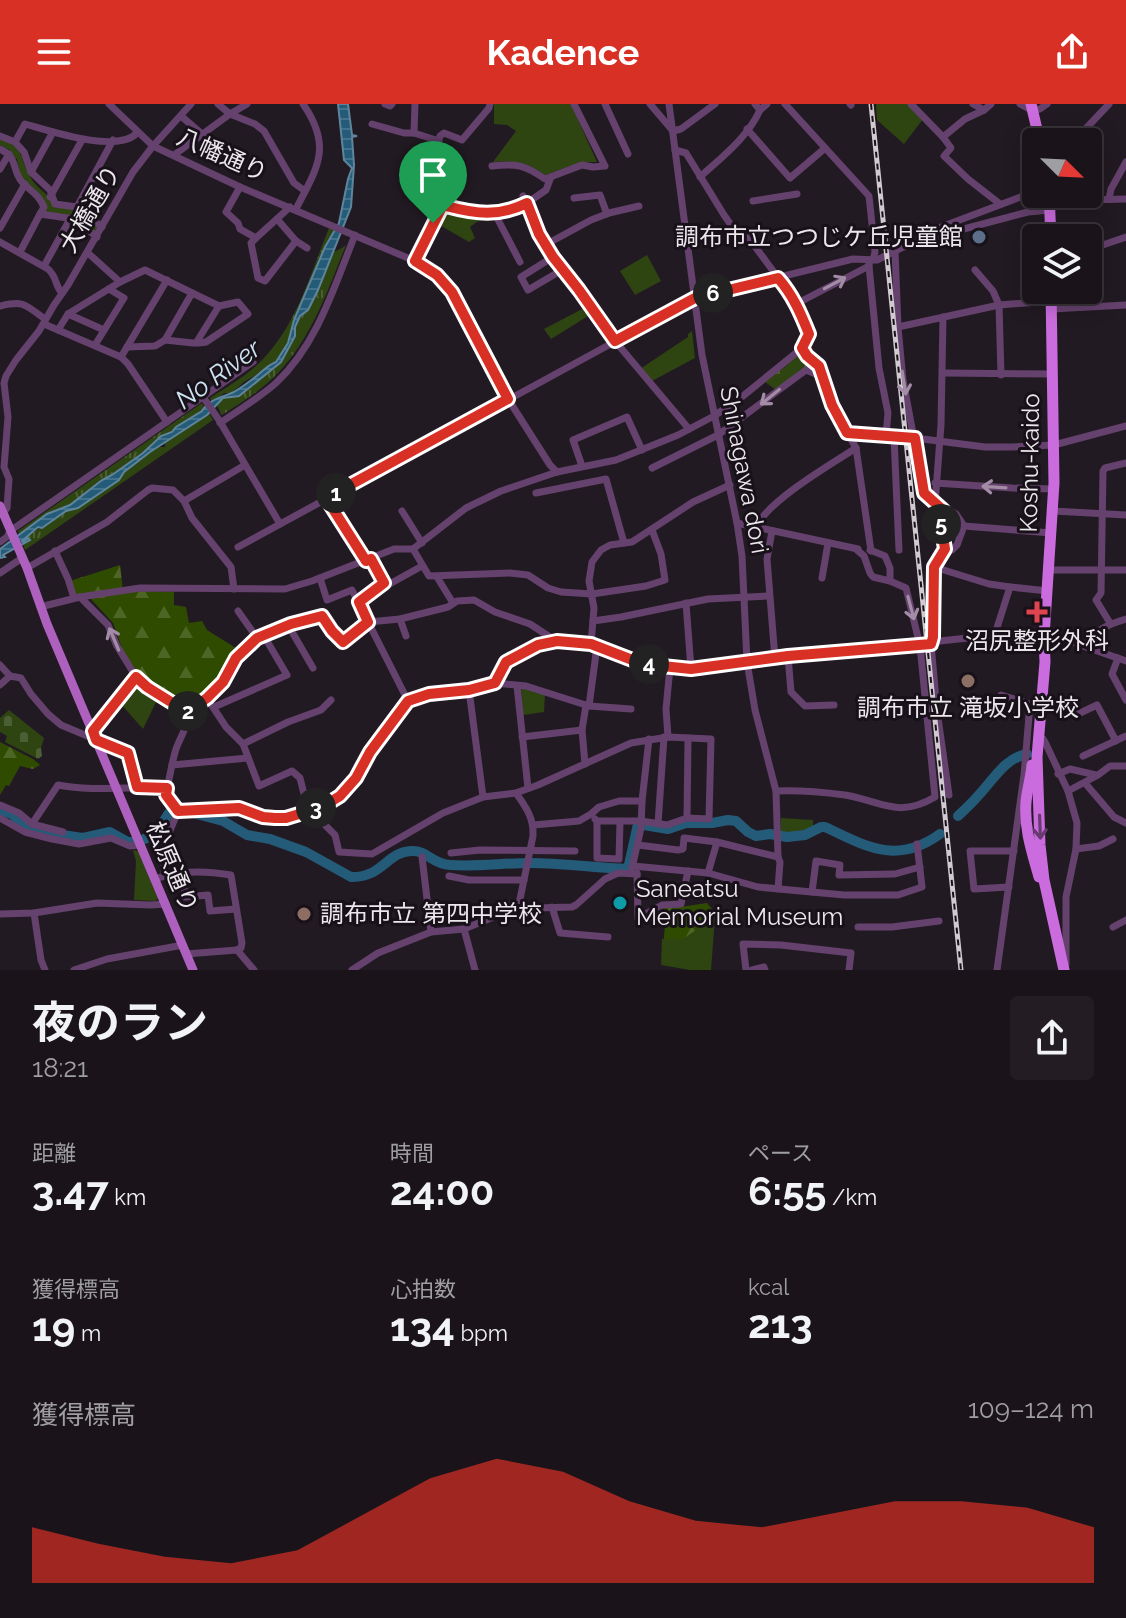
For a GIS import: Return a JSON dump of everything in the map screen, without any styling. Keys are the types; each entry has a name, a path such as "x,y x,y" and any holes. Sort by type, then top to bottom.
{"highway":[{"path":"1032,107 1037,128"},
{"name":"Koshu-kaido","path":"1051,304 1053,511 1044,637 1031,724 1031,774 1026,805 1030,849 1061,968"},
{"name":"Koshu-kaido","path":"1044,637 1045,662 1037,757 1041,857 1061,968"}],"main road":[{"path":"2,509 11,533"},
{"name":"松原通り","path":"11,533 141,845 160,877 166,904 193,970"}],"street":[{"name":"八幡通り","path":"109,104 153,146 240,187 415,261 437,275 452,292 508,399 557,472"},
{"name":"大橋通り","path":"3,375 45,322 133,172 191,104"},
{"path":"218,104 230,114 264,131 294,183 305,191"},
{"path":"174,155 247,104"},
{"path":"296,241 265,281 259,284 251,243 293,208 317,168 320,145 303,104"},
{"path":"385,104 392,104"},
{"path":"414,133 415,104"},
{"path":"434,156 440,136 444,133 462,140 490,104"},
{"path":"605,104 628,154"},
{"path":"650,104 673,131 681,129 715,104"},
{"name":"Shinagawa dori","path":"669,104 704,366 742,556 747,662 755,710 776,791 780,862 778,889"},
{"path":"785,104 869,196 875,252 871,262 879,368 888,413 899,550"},
{"path":"911,104 951,148 944,156 1000,204"},
{"path":"973,104 984,110"},
{"path":"943,137 991,104"},
{"path":"1020,104 1040,109 1047,104"},
{"path":"1086,128 1109,104"},
{"path":"492,166 508,164 529,167 545,179 582,165 605,166 578,106"},
{"path":"700,177 733,147 756,120 761,106"},
{"path":"181,116 203,135"},
{"path":"15,142 25,124 82,140 127,140 137,133"},
{"path":"372,124 439,141"},
{"path":"747,129 790,178 824,149"},
{"path":"31,172 53,132"},
{"path":"0,136 15,142 24,152 31,172 52,194 55,204 77,207 102,227"},
{"path":"20,252 82,140"},
{"path":"77,207 113,140"},
{"path":"0,149 13,158 20,180 39,196 42,211"},
{"path":"40,607 140,588 285,589 394,549 413,549 481,500 536,478 616,460 714,416 786,362 802,348 809,334 796,304 778,278 751,241 731,225 686,153 675,150"},
{"path":"0,169 9,154"},
{"path":"1109,199 1126,162"},
{"path":"415,261 442,207 483,214 510,212 525,200 546,190 551,177"},
{"path":"0,228 25,184"},
{"path":"240,187 226,212 240,229 256,238"},
{"path":"753,201 797,194"},
{"path":"574,198 600,195 607,214"},
{"path":"941,235 941,227 1022,196"},
{"path":"1102,199 1126,199"},
{"path":"525,200 545,245 562,270 615,341 689,429"},
{"path":"545,245 591,220 639,206"},
{"path":"796,304 895,251 1036,208"},
{"path":"42,211 74,219 97,237"},
{"path":"494,212 520,262"},
{"path":"44,266 70,219"},
{"path":"277,219 296,241 307,248"},
{"path":"220,422 271,387 298,359 315,333 353,234"},
{"path":"1102,245 1126,237"},
{"path":"0,242 55,275 62,293"},
{"path":"895,251 903,380 924,493 943,510 956,514 964,526"},
{"path":"88,253 120,282"},
{"path":"553,257 521,277 528,290 562,270"},
{"path":"238,547 695,298 853,259 871,262"},
{"path":"58,330 68,314 145,270 219,306 238,302 248,314 210,341 165,340"},
{"path":"975,270 993,291 999,305 1001,375"},
{"path":"121,357 167,280"},
{"path":"95,345 124,298 109,289"},
{"path":"127,347 155,346 165,340 192,293"},
{"path":"0,306 23,303 58,330 121,357 167,422"},
{"path":"898,327 1022,303"},
{"path":"1102,303 1126,305"},
{"path":"196,343 219,306"},
{"path":"68,314 104,330"},
{"path":"935,504 941,425 943,317"},
{"path":"802,348 819,366 832,405 856,448 871,551"},
{"path":"0,542 253,362"},
{"path":"652,468 718,435 806,370 823,377"},
{"path":"943,373 1053,374"},
{"path":"2,509 7,508 9,479 1,468 8,417 3,375"},
{"path":"203,397 280,524"},
{"path":"590,481 573,440 627,417 642,450"},
{"path":"847,433 985,447 1054,445 1126,426"},
{"path":"756,527 760,519 804,482 856,448"},
{"path":"1110,623 1096,600 1101,593 1103,471 1126,463"},
{"path":"184,501 245,465"},
{"path":"536,493 606,479 624,543"},
{"path":"935,483 1053,489"},
{"path":"585,764 582,730 588,705 594,645 589,581 592,562 606,546 632,542 693,502 730,485"},
{"path":"27,568 107,522 148,490 159,488 173,490 184,501 192,518 231,567 234,589"},
{"path":"326,498 386,586 422,566"},
{"path":"943,510 940,518 945,549 934,567 931,644 949,795"},
{"path":"402,511 422,543"},
{"path":"1053,511 1126,515"},
{"path":"737,523 885,556 890,568 890,581"},
{"path":"964,526 1051,533"},
{"path":"945,549 955,549 964,526"},
{"path":"413,549 429,576 510,573 528,575 561,592 592,594 665,580 661,554 652,530"},
{"path":"772,531 767,559 775,659"},
{"path":"822,578 828,543"},
{"path":"776,791 816,791 859,798 891,808 909,807 935,797 920,646 906,588 873,577 864,556 856,549"},
{"path":"55,551 77,598 108,625 121,655 136,677 187,712 188,718 177,746 166,795 178,811"},
{"path":"0,573 22,556"},
{"path":"934,567 989,584 1048,591"},
{"path":"1049,570 1126,570"},
{"path":"437,577 453,603"},
{"path":"320,578 327,600 352,590 408,701"},
{"path":"359,602 384,583"},
{"path":"995,634 1010,587"},
{"path":"593,621 686,603 769,596"},
{"path":"187,712 223,682 236,658 260,637 322,616 343,642 368,622 400,619 466,600 478,601 495,612 530,624 557,641"},
{"path":"686,603 691,669"},
{"path":"214,707 287,675 238,611"},
{"path":"400,619 406,636"},
{"path":"1084,645 1092,634 1110,623 1126,619"},
{"path":"288,625 312,662"},
{"path":"495,683 506,662 538,645 557,641 594,645 635,661 691,669 788,656 920,646 995,634 1063,639 1122,660 1112,674 1126,700"},
{"path":"788,656 791,692 805,706 834,705"},
{"path":"0,665 10,676 21,678 48,714 61,725 81,735 95,736 128,753 137,787"},
{"path":"658,824 670,667"},
{"path":"0,685 10,676"},
{"path":"95,736 136,677"},
{"path":"178,811 239,808 263,817 286,818 322,807 340,796 356,778 370,752 408,701 429,694 469,690 495,683 526,686 588,705 631,709"},
{"path":"517,686 528,788"},
{"path":"469,690 483,797"},
{"path":"997,970 1031,724 1030,704 1001,695"},
{"path":"207,698 226,727 243,744 259,786 292,771 300,778 308,810"},
{"path":"243,744 321,710 331,700"},
{"path":"1046,709 1072,708 1078,714 1097,705 1116,741"},
{"path":"522,737 582,730"},
{"path":"1083,756 1126,736"},
{"path":"322,807 325,825 335,835 339,852 372,854 443,813 483,797 516,793 631,743 666,737 711,739 709,819 687,818 667,825 594,818 533,825"},
{"path":"687,818 688,738"},
{"path":"1039,738 1045,742 1068,791 1077,823 1076,849 1066,897 1067,961 1061,968"},
{"path":"649,739 634,870 638,918 662,905 681,904 688,871"},
{"path":"172,765 248,758"},
{"path":"1068,791 1110,766 1126,766"},
{"path":"1058,774 1070,769 1098,775"},
{"path":"1085,783 1114,817 1126,823"},
{"path":"32,824 58,785 75,788 167,788"},
{"path":"516,793 533,825 519,904"},
{"path":"620,822 619,859 597,858 594,818 599,807 619,801 642,801"},
{"path":"77,969 107,959 184,950 241,948 231,875 211,872 160,877 165,843 178,811"},
{"path":"2,813 19,813 32,824 63,832"},
{"path":"2,813 25,832 79,844 111,838 130,846 141,845"},
{"path":"638,845 678,850 683,849 684,838 717,842 778,857"},
{"path":"1076,849 1099,846 1113,839"},
{"path":"708,873 717,842"},
{"path":"352,970 378,953 431,932 464,929 491,918 500,909 513,904 536,908 576,905 605,879 634,870 708,873 758,887 778,889 844,895 898,895 922,887 917,848"},
{"path":"451,853 480,850 528,859 575,851"},
{"path":"1009,887 974,889 970,851 1014,851"},
{"path":"422,857 431,932"},
{"path":"812,892 816,861 840,865 839,875 895,874 920,867"},
{"path":"183,874 185,897 208,895 210,911 236,909"},
{"path":"449,876 469,880 524,880"},
{"path":"0,914 34,913 97,903 166,904"},
{"path":"552,907 560,933 608,937"},
{"path":"34,913 45,970"},
{"path":"1113,927 1126,920"},
{"path":"858,927 892,927 939,921"},
{"path":"464,929 475,970"},
{"path":"765,970 764,967 749,970 743,944 851,953 849,970"},
{"path":"237,950 254,970"}],"green space":[{"path":"494,104 571,104 597,162 582,162 545,175 520,163 493,162 516,131 507,125 494,124"},
{"path":"876,104 908,104 923,119 904,144 877,120"},
{"path":"0,136 18,149 33,181 53,203 73,207 102,225 96,234 70,215 44,212 20,176 17,159 9,154 10,150 0,145"},
{"path":"443,210 482,218 470,227 475,238 469,242 436,223"},
{"path":"329,228 334,230 294,320 288,343 276,362 232,393 224,393 212,402 210,398 253,369 276,343 303,296"},
{"path":"346,245 316,316 297,349 266,384 222,415 216,404 223,398 239,396 281,362 295,337 295,327 308,310 334,252"},
{"path":"647,255 661,281 635,295 620,271"},
{"path":"588,306 593,313 551,339 544,329"},
{"path":"692,331 695,358 652,381 642,368 688,337"},
{"path":"801,352 820,371 817,373 805,368 776,390 764,381 785,367"},
{"path":"202,403 202,411 161,436 70,505 47,514 19,534 18,531"},
{"path":"209,413 213,420 25,550 23,544 30,539 23,542 23,539 66,511 78,508 119,480 124,472 150,452 165,447 165,443"},
{"path":"120,565 123,591 174,592 174,605 186,607 189,623 202,621 207,630 239,650 215,687 187,708 139,675 123,651 113,623 90,598 74,593 70,581"},
{"path":"139,684 157,700 143,729 120,703"},
{"path":"521,687 545,694 544,712 523,715"},
{"path":"9,710 44,738 42,756 38,759 5,742 7,736 0,732 0,718"},
{"path":"0,742 40,765 33,769 20,766 0,795"},
{"path":"781,818 813,820 813,830 792,835 781,833"},
{"path":"133,850 138,851 158,899 155,901 134,900 136,861"},
{"path":"707,903 712,909 708,925 662,957 665,926 646,919 646,916 662,906"},
{"path":"715,917 711,970 661,965 662,939 683,939"}],"water":[{"path":"338,104 348,104 352,135 357,136 352,137 354,165 351,207 318,290 308,310 300,316 295,336 281,362 239,396 223,398 207,415 150,452 124,472 119,480 78,508 66,511 42,528 38,527 22,541 30,540 0,558 0,549 47,514 70,505 143,453 161,436 172,432 212,401 234,392 276,362 288,343 294,320 325,247 339,223 352,168 344,160"}],"waterway":[{"path":"958,816 1005,765 1027,754"},
{"path":"0,810 40,832 83,838 110,832 134,842"},
{"path":"144,839 155,835 169,813 193,813 223,821 247,835 270,839 306,852 351,877 370,874 403,852 411,851 450,865 542,863 628,869 638,824 668,829 686,823 728,820 736,821 756,836 770,834 787,837 805,835 825,827 869,846 896,851 910,849 940,834"}],"railway":[{"path":"871,104 961,970"}],"place":[{"name":"調布市立つつじケ丘児童館","path":"979,237"},
{"name":"沼尻整形外科","path":"1037,612"},
{"name":"調布市立 滝坂小学校","path":"968,681"},
{"name":"Saneatsu Memorial Museum","path":"620,903"},
{"name":"調布市立 第四中学校","path":"304,914"}],"route":[{"path":"527,203 539,234 553,257 615,341 695,298 778,278 796,304 809,334 802,348 819,366 832,405 847,433 915,438 924,493 943,510 940,518 945,549 934,567 931,644 788,656 691,669 635,661 591,644 557,641 538,645 506,662 495,683 469,690 429,694 408,701 370,752 356,778 340,796 322,807 286,818 263,817 239,808 178,811 166,795 167,788 137,787 128,753 96,740 93,731 136,677 187,712 223,682 236,658 257,638 322,616 343,642 368,622 359,602 384,583 371,559 366,561 326,498 508,399 452,292 437,275 415,261 433,223 442,207 446,206 483,214 510,212 527,203"}],"water label":[{"name":"No River","path":"218,374"}]}
